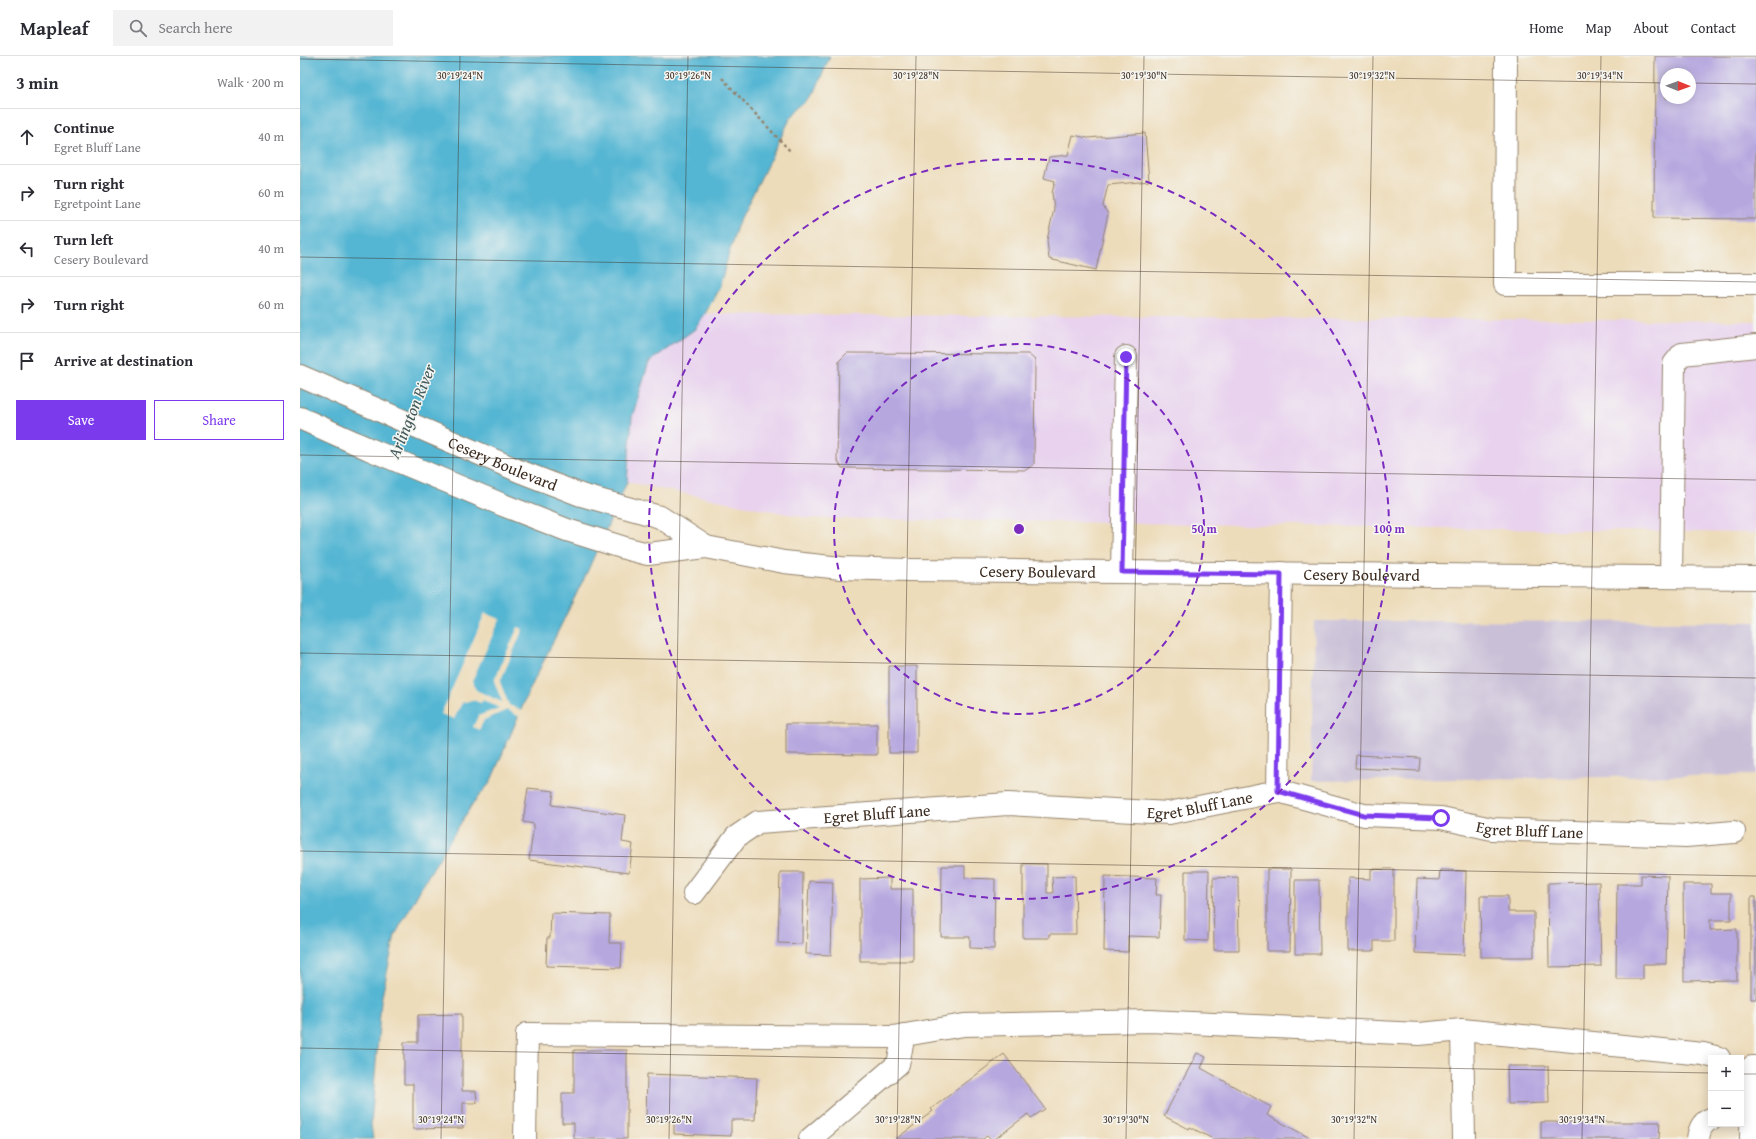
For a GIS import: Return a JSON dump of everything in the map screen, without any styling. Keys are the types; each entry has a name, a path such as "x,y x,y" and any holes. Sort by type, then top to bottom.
{"street":[{"path":"1506,56 1505,284 1756,284"},
{"path":"1671,577 1674,364 1682,354 1756,346"},
{"path":"1122,572 1126,357"},
{"name":"Cesery Boulevard","path":"300,376 519,471 581,495 660,517 706,547"},
{"name":"Cesery Boulevard","path":"300,418 369,449 503,505 568,530 648,554 706,547 784,562 841,568 1756,578"},
{"path":"1278,791 1281,574"},
{"name":"Egret Bluff Lane","path":"694,893 736,837 758,822 1008,804 1169,813 1278,791 1364,815 1441,818 1492,829 1686,836 1734,832"},
{"path":"525,1139 527,1034 885,1037 964,1025 1150,1021 1419,1034 1462,1030 1708,1055"},
{"path":"1462,1030 1464,1139"},
{"path":"810,1139 898,1064 904,1035"},
{"path":"1750,1066 1746,1108 1751,1139"},
{"path":"1698,1139 1699,1129 1708,1120"}],"path":[{"path":"722,78 791,152"}],"shaded area":[{"path":"705,314 1756,321 1756,533 808,518 627,482 632,417 649,362 695,329"},
{"path":"1314,621 1756,622 1756,775 1311,781"}],"water":[{"name":"Arlington River","path":"300,56 830,56 812,99 791,117 737,226 719,288 705,314 695,329 649,362 632,417 627,482 588,570 529,691 490,783 473,803 425,881 395,935 381,1001 371,1125 373,1139 300,1139"}],"pier":[{"path":"485,613 500,619 472,681 476,690 502,702 494,681 518,627 523,629 500,682 509,705 523,711 520,717 507,710 484,720 479,730 473,727 478,716 499,708 483,700 481,703 472,700 462,703 454,719 441,714"}],"building":[{"path":"1655,56 1756,56 1756,219 1654,218"},
{"path":"1145,133 1149,181 1108,185 1103,206 1108,214 1096,270 1049,259 1047,240 1054,209 1052,193 1055,181 1044,178 1049,157 1068,155 1073,135 1088,138"},
{"path":"847,353 1028,354 1035,360 1034,464 1026,470 842,468 837,460 839,361"},
{"path":"889,666 917,666 917,753 889,753"},
{"path":"786,724 877,724 877,755 786,754"},
{"path":"1356,755 1420,758 1419,771 1355,768"},
{"path":"528,788 554,791 552,805 625,815 622,842 633,844 629,873 529,860 534,824 523,822"},
{"path":"1023,864 1047,864 1047,893 1053,893 1052,877 1075,876 1076,934 1049,934 1049,938 1023,938"},
{"path":"942,866 965,866 965,878 995,879 994,949 970,948 970,937 941,937"},
{"path":"1267,869 1291,869 1290,951 1267,951"},
{"path":"1371,869 1394,869 1394,941 1374,941 1374,951 1348,951 1348,878 1371,879"},
{"path":"1440,870 1466,871 1464,955 1415,953 1417,879 1439,880"},
{"path":"1185,871 1209,871 1208,941 1185,940"},
{"path":"780,872 803,872 802,944 778,943"},
{"path":"1641,875 1668,876 1666,964 1643,964 1643,979 1616,979 1617,884 1641,884"},
{"path":"1105,876 1157,878 1156,895 1161,895 1159,937 1128,936 1128,952 1104,951"},
{"path":"1238,877 1239,950 1214,950 1213,878"},
{"path":"890,878 890,889 913,889 913,961 860,961 860,879"},
{"path":"1295,880 1319,880 1320,954 1295,954"},
{"path":"809,881 833,882 831,955 806,954"},
{"path":"1599,882 1601,966 1549,967 1548,883"},
{"path":"1683,884 1711,884 1711,893 1731,893 1731,920 1710,920 1710,930 1737,929 1737,980 1684,981"},
{"path":"1480,896 1508,896 1508,912 1534,912 1534,957 1481,957"},
{"path":"1751,897 1756,897 1756,999 1751,999"},
{"path":"551,913 610,915 609,943 622,943 621,968 546,966 547,938 550,938"},
{"path":"462,1014 462,1091 476,1091 477,1103 463,1103 463,1128 413,1129 413,1084 404,1084 404,1042 418,1042 418,1015"},
{"path":"574,1050 627,1050 627,1139 574,1139 574,1123 562,1123 562,1093 574,1093"},
{"path":"1197,1053 1206,1057 1201,1068 1271,1107 1267,1115 1312,1139 1213,1139 1164,1116"},
{"path":"1004,1054 1045,1109 1031,1118 1028,1114 995,1139 990,1139 987,1136 983,1139 896,1139 933,1111 931,1109"},
{"path":"1507,1066 1548,1066 1549,1103 1508,1104"},
{"path":"647,1074 757,1078 755,1120 731,1120 731,1136 674,1134 674,1121 646,1120"},
{"path":"1541,1122 1660,1122 1659,1139 1541,1139"}],"route":[{"path":"1126,357 1122,572 1281,574 1278,791 1364,815 1441,818"}]}
